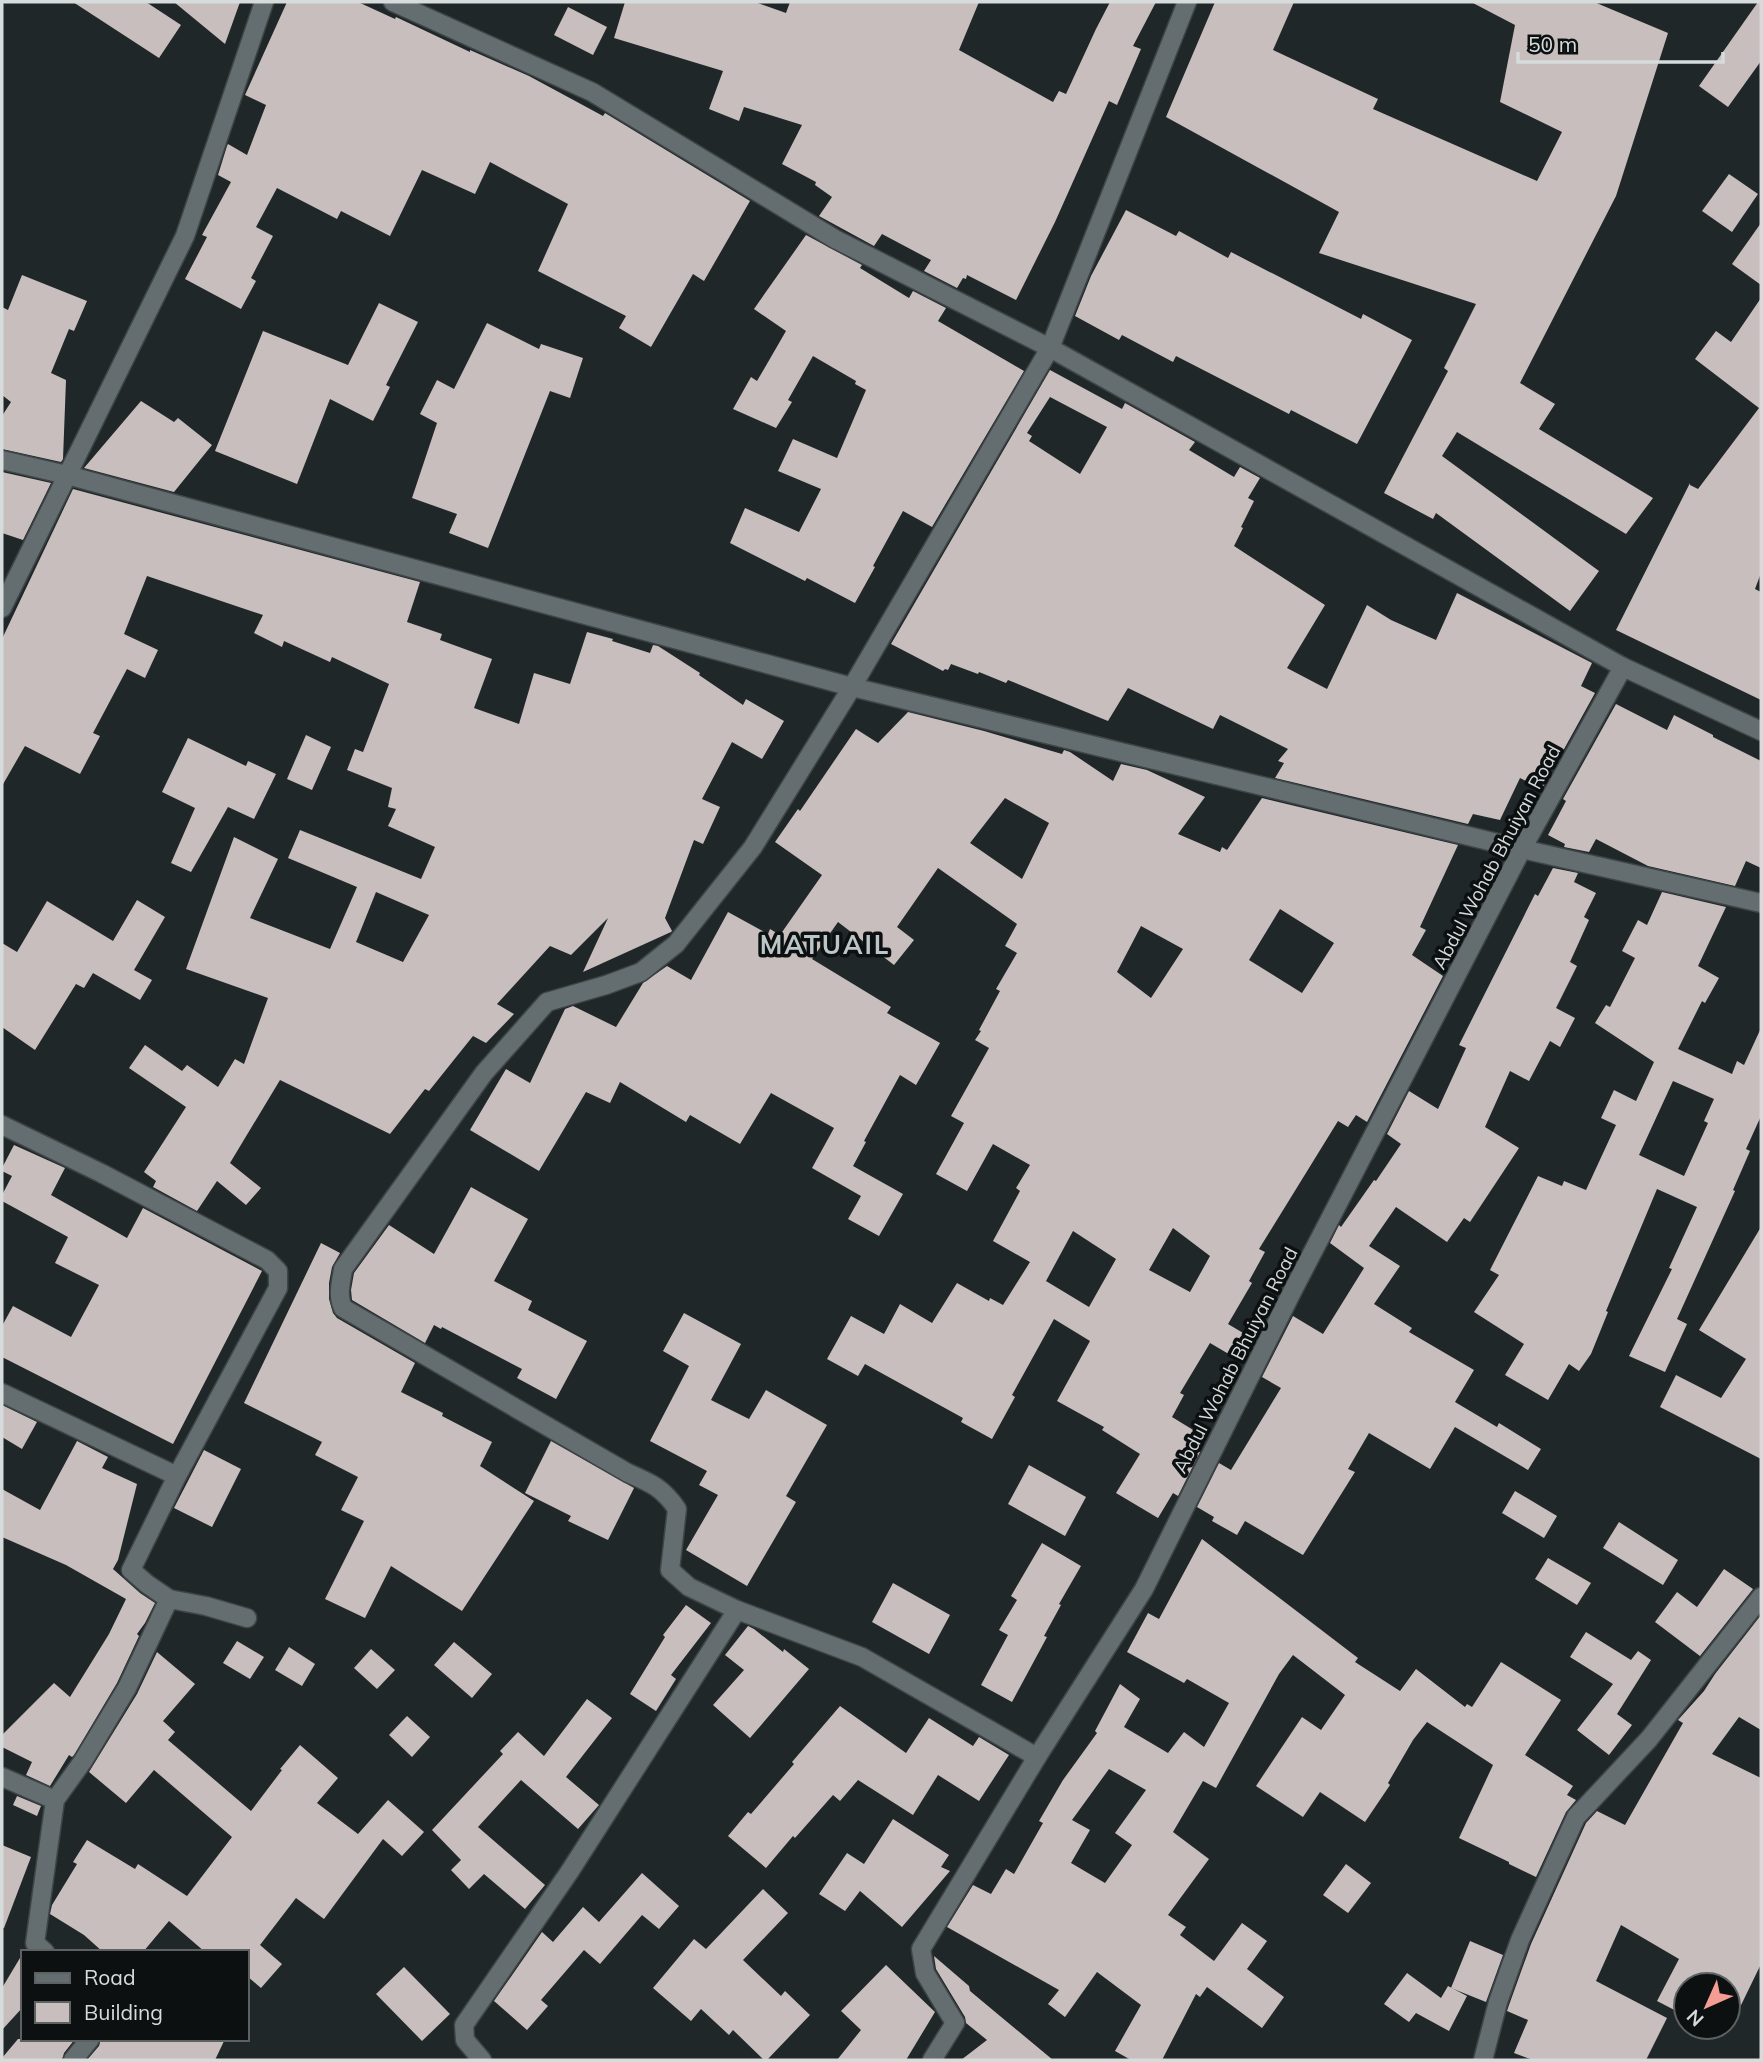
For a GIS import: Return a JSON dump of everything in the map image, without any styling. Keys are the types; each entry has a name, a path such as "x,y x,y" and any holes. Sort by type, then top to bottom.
{"street":[{"path":"2,608 185,236 264,2"},
{"path":"393,2 592,92 835,239 1050,348 1623,667 1761,730"},
{"path":"1037,1757 862,1657 737,1610 689,1587 670,1570 677,1509 668,1496 655,1485 628,1473 343,1308 339,1299 340,1287 343,1269 484,1073 547,1002 641,972 676,944 753,847 852,687 1050,348 1187,2"},
{"path":"2,460 67,475 852,687 1522,849 1761,903"},
{"name":"Abdul Wohab Bhuiyan Road","path":"932,2060 955,2023 925,1973 921,1949 1037,1757 1144,1589 1292,1292 1522,849 1623,667"},
{"path":"2,1125 101,1173 267,1260 278,1271 278,1288 177,1476 131,1570 169,1599 247,1618"},
{"path":"2,1393 177,1476"},
{"path":"1483,2060 1498,2002 1520,1940 1576,1817 1649,1739 1761,1598"},
{"path":"44,1950 35,1942 55,1800 83,1761 127,1688 169,1599"},
{"path":"482,2060 465,2040 464,2025 570,1871 737,1610"},
{"path":"2,1777 55,1800"},
{"path":"72,2060 88,2041"}],"building":[{"path":"73,2 146,2 181,25 159,58"},
{"path":"174,2 240,2 225,44"},
{"path":"287,2 358,2 395,19 396,17 529,76 603,116 605,113 750,201 704,281 693,274 651,347 619,328 626,316 538,271 568,204 490,162 475,194 422,170 390,236 341,211 337,219 277,188 256,227 273,236 251,278 256,281 241,309 185,279 207,237 202,235 231,182 218,175 227,146 228,144 247,155 266,105 245,95"},
{"path":"625,2 755,2 786,13 790,2 979,2 959,50 1053,102 1059,91 1066,94 1110,2 1156,2 1133,46 1141,49 1117,105 1109,101 1055,222 1016,300 967,275 957,288 924,271 931,260 882,234 874,246 819,216 832,197 815,185 816,182 782,164 802,125 744,107 739,121 709,109 723,71 614,38"},
{"path":"1215,2 1294,2 1273,50 1378,99 1373,109 1537,181 1562,132 1500,102 1515,25 1471,2 1594,2 1668,33 1616,196 1520,383 1555,404 1539,429 1653,498 1626,534 1457,432 1442,456 1599,571 1570,611 1436,513 1433,519 1384,493 1448,371 1444,368 1476,304 1319,253 1339,212 1166,117"},
{"path":"1758,2 1761,2 1761,61 1728,107 1699,86"},
{"path":"568,7 607,27 593,55 554,35"},
{"path":"1729,174 1758,194 1732,232 1702,211"},
{"path":"1126,210 1176,236 1179,231 1228,258 1231,252 1361,319 1363,314 1412,340 1357,444 1291,410 1289,414 1176,356 1173,362 1122,335 1119,340 1075,316 1091,276"},
{"path":"1761,223 1761,285 1732,264"},
{"path":"806,235 862,265 860,268 909,298 913,291 946,308 938,321 1024,371 932,527 903,511 855,603 730,543 745,508 799,532 821,489 778,471 793,439 837,458 866,390 855,384 856,381 813,356 788,400 792,402 776,428 733,409 751,377 757,381 786,331 754,309"},
{"path":"22,275 87,301 74,331 69,329 51,373 66,380 61,462 2,449 2,416 11,402 2,395 2,307 8,310"},
{"path":"1761,298 1761,573 1755,589 1761,592 1761,700 1616,630 1690,483 1698,489 1759,408 1695,359 1716,331 1731,342"},
{"path":"379,303 418,322 386,385 390,387 373,421 330,399 297,484 215,451 263,331 348,365"},
{"path":"487,323 539,349 541,344 583,358 570,398 550,391 488,548 449,533 457,514 412,498 437,423 420,414 437,380 454,389"},
{"path":"1050,370 1122,409 1125,403 1195,442 1189,450 1234,477 1240,467 1260,478 1248,498 1254,501 1234,546 1325,605 1287,668 1327,689 1367,605 1391,620 1436,640 1457,593 1592,663 1581,686 1595,693 1542,789 1520,778 1500,820 1473,814 1468,824 1275,778 1284,763 1278,761 1288,749 1220,715 1213,729 1128,688 1108,721 1008,680 1006,683 951,664 948,670 943,671 891,644","holes":["1050,397 1107,427 1080,474 1029,441 1032,436 1027,433"]},
{"path":"141,401 174,422 178,418 212,445 174,492 84,468"},
{"path":"2,472 51,483 23,540 2,533"},
{"path":"73,489 420,582 407,622 442,634 440,640 492,659 474,708 519,724 534,673 570,684 587,632 650,653 653,645 658,646 743,705 746,699 784,721 762,759 732,742 702,799 720,807 703,844 694,840 665,918 671,932 583,972 608,918 571,955 550,946 497,1004 514,1014 486,1043 473,1036 429,1091 425,1089 390,1134 280,1080 230,1163 261,1188 246,1205 217,1181 197,1211 153,1187 156,1181 144,1172 186,1107 129,1068 145,1045 182,1071 187,1065 218,1087 235,1059 244,1064 268,998 186,969 234,837 278,859 250,918 330,949 357,887 288,858 300,830 421,879 435,847 388,826 396,809 388,807 392,788 347,770 355,749 363,752 389,684 332,657 330,662 284,641 282,647 254,633 263,615 147,576 124,634 158,650 145,678 127,669 93,733 100,736 80,774 25,746 2,786 2,639","holes":["376,892 429,915 403,962 356,942"]},
{"path":"1616,704 1667,730 1674,715 1761,761 1761,868 1746,861 1735,886 1648,866 1596,839 1589,852 1564,847 1565,844 1548,835 1566,801 1563,799"},
{"path":"908,712 1062,754 1064,750 1070,752 1113,781 1121,764 1147,770 1205,797 1178,834 1220,852 1222,847 1227,850 1262,798 1458,845 1420,927 1426,930 1412,955 1443,976 1367,1122 1356,1115 1348,1127 1338,1121 1259,1249 1265,1252 1249,1281 1252,1283 1228,1324 1255,1340 1244,1363 1210,1343 1180,1393 1184,1395 1172,1417 1203,1436 1196,1449 1200,1452 1178,1496 1173,1493 1158,1518 1116,1493 1140,1454 1102,1430 1104,1427 1057,1401 1090,1341 1054,1319 1012,1395 1015,1397 992,1439 961,1422 963,1418 865,1364 858,1376 827,1359 851,1316 884,1334 900,1304 932,1323 957,1283 989,1301 990,1298 1003,1305 1030,1262 993,1241 1020,1191 1016,1188 1030,1165 993,1144 967,1191 936,1174 964,1123 951,1116 989,1048 975,1040 1000,991 996,989 1017,953 1005,946 1017,924 938,868 897,927 914,940 894,965 838,922 812,959 891,1007 887,1013 940,1043 916,1085 900,1075 853,1166 903,1194 879,1236 848,1219 861,1196 812,1168 834,1128 771,1093 740,1144 690,1115 686,1122 620,1082 610,1103 586,1092 539,1171 470,1130 506,1069 530,1083 565,1009 573,1006 616,1027 643,983 667,966 691,980 728,912 768,934 770,929 780,935 822,875 775,842 798,809 800,811 856,729 878,743","holes":["1005,798 1049,823 1022,879 970,843","1280,909 1334,943 1302,993 1249,960","1141,926 1183,949 1151,998 1117,972","1173,1228 1210,1256 1190,1292 1149,1270","1073,1231 1116,1259 1089,1307 1046,1281"]},
{"path":"306,735 331,747 312,790 287,779"},
{"path":"188,738 246,766 248,761 276,774 254,819 228,807 191,872 171,863 195,808 162,792"},
{"path":"1553,868 1578,873 1574,882 1596,893 1584,917 1589,920 1570,962 1577,966 1556,1008 1575,1018 1560,1047 1550,1041 1529,1081 1510,1071 1485,1127 1519,1148 1470,1222 1464,1218 1447,1242 1396,1207 1369,1246 1400,1266 1374,1304 1412,1328 1409,1332 1474,1370 1455,1402 1497,1427 1499,1423 1541,1449 1528,1470 1455,1427 1430,1469 1369,1433 1348,1469 1355,1472 1303,1555 1245,1521 1237,1535 1212,1521 1214,1517 1197,1507 1219,1463 1231,1470 1281,1388 1262,1377 1293,1316 1323,1334 1364,1268 1330,1243 1339,1225 1341,1227 1401,1144 1387,1134 1409,1091 1438,1109 1466,1048 1459,1045 1535,894 1538,896"},
{"path":"1662,892 1726,907 1698,966 1719,978 1705,1003 1702,1001 1678,1049 1732,1074 1737,1061 1744,1065 1761,1028 1761,1116 1746,1149 1750,1151 1733,1190 1735,1191 1677,1319 1687,1324 1665,1372 1629,1356 1672,1269 1669,1268 1697,1207 1657,1189 1591,1354 1579,1371 1569,1364 1548,1400 1505,1375 1524,1344 1474,1312 1499,1275 1490,1270 1538,1176 1562,1186 1564,1181 1586,1190 1616,1125 1601,1118 1614,1090 1636,1101 1654,1062 1595,1023 1606,1005 1610,1007 1635,958 1622,951 1638,920 1647,925","holes":["1673,1081 1714,1099 1704,1121 1708,1123 1684,1176 1639,1155"]},
{"path":"137,900 165,917 134,970 152,980 140,1000 93,973 84,988 76,984 35,1050 2,1027 2,943 17,952 47,901 113,941"},
{"path":"14,1145 65,1168 51,1195 127,1238 143,1208 262,1271 173,1444 2,1357 2,1326 13,1306 71,1337 99,1285 55,1263 68,1237 2,1201 2,1195 12,1176 2,1171 2,1168"},
{"path":"471,1187 528,1219 494,1281 532,1301 528,1310 587,1341 556,1399 517,1378 522,1369 442,1327 441,1329 434,1325 425,1343 352,1300 354,1273 389,1225 434,1254"},
{"path":"1761,1227 1761,1459 1660,1407 1676,1375 1721,1398 1746,1359 1699,1330"},
{"path":"321,1243 340,1253 332,1267 329,1283 329,1299 337,1318 415,1363 401,1392 492,1442 480,1466 534,1501 462,1611 391,1566 365,1618 325,1599 364,1521 341,1510 358,1477 315,1455 322,1442 244,1403"},
{"path":"684,1313 741,1344 711,1400 749,1419 766,1390 827,1425 786,1496 796,1502 747,1586 686,1550 718,1495 699,1485 707,1471 650,1441 689,1366 663,1351"},
{"path":"2,1405 37,1422 22,1449 2,1437"},
{"path":"77,1441 108,1457 102,1468 137,1484 118,1560 113,1569 155,1603 137,1634 139,1636 117,1683 74,1755 69,1755 50,1786 26,1775 32,1762 2,1747 2,1735 54,1683 70,1697 109,1634 126,1599 66,1565 2,1537 2,1489 40,1510"},
{"path":"551,1441 634,1488 608,1540 568,1521 571,1516 525,1493"},
{"path":"204,1450 241,1469 212,1527 174,1508"},
{"path":"1029,1465 1086,1497 1065,1536 1008,1504"},
{"path":"1515,1491 1557,1516 1544,1538 1502,1513"},
{"path":"1619,1522 1678,1560 1663,1585 1603,1548"},
{"path":"1202,1539 1358,1658 1355,1662 1400,1691 1416,1669 1465,1707 1467,1704 1472,1707 1501,1662 1561,1700 1525,1755 1573,1786 1567,1795 1576,1800 1566,1812 1536,1877 1459,1838 1493,1765 1427,1722 1413,1740 1388,1783 1390,1785 1365,1822 1320,1792 1303,1817 1256,1786 1302,1717 1321,1730 1345,1695 1293,1655 1279,1674 1216,1788 1203,1781 1173,1832 1209,1859 1168,1915 1186,1927 1180,1935 1214,1961 1242,1923 1267,1941 1247,1969 1284,1997 1262,2028 1207,1987 1200,1997 1196,1994 1162,2060 1131,2060 1115,2051 1141,2005 1097,1972 1065,2017 1048,2004 1059,1990 947,1927 973,1885 991,1894 1006,1869 1014,1874 1043,1823 1039,1821 1063,1780 1097,1733 1095,1731 1120,1684 1140,1699 1124,1727 1168,1753 1184,1732 1204,1747 1229,1703 1187,1679 1184,1683 1127,1652 1148,1613 1159,1619","holes":["1109,1769 1146,1790 1115,1833 1132,1845 1105,1883 1071,1863 1090,1830 1072,1820"]},
{"path":"1042,1543 1081,1566 1059,1604 1061,1605 1044,1636 1047,1637 1012,1702 981,1685 1008,1635 999,1630 1017,1600 1011,1596"},
{"path":"1548,1558 1591,1583 1577,1605 1535,1579"},
{"path":"1724,1569 1753,1589 1700,1656 1655,1622 1677,1592 1697,1607"},
{"path":"893,1583 950,1615 929,1654 872,1622"},
{"path":"686,1605 711,1623 671,1675 676,1679 656,1711 630,1694 665,1637 663,1635"},
{"path":"1761,1615 1761,1730 1739,1717 1712,1754 1761,1778 1761,1964 1742,2003 1742,1971 1673,1971 1679,1959 1621,1925 1596,1981 1667,2018 1646,2060 1533,2060 1514,2053 1528,2020 1507,2011 1531,1944 1586,1823 1597,1811 1625,1825 1683,1723 1678,1720"},
{"path":"748,1626 809,1669 750,1738 713,1705 744,1670 725,1655"},
{"path":"1586,1632 1631,1660 1638,1651 1651,1660 1617,1714 1632,1725 1609,1755 1577,1730 1613,1684 1570,1657"},
{"path":"237,1641 264,1657 250,1679 223,1663"},
{"path":"454,1642 492,1674 472,1698 434,1665"},
{"path":"289,1647 315,1664 302,1686 275,1670"},
{"path":"371,1649 395,1670 377,1689 354,1668"},
{"path":"157,1652 195,1684 163,1721 175,1732 168,1740 251,1811 300,1745 338,1778 317,1803 358,1834 388,1800 424,1832 402,1856 383,1839 324,1919 296,1898 260,1945 282,1964 261,1988 248,1977 248,1950 203,1950 169,1921 145,1950 101,1950 84,1935 50,1914 52,1905 77,1864 73,1862 87,1840 135,1869 138,1864 187,1896 232,1837 154,1770 126,1803 89,1772 137,1694"},
{"path":"587,1699 612,1718 566,1777 599,1805 578,1829 521,1780 478,1827 545,1885 525,1909 484,1874 469,1889 451,1870 461,1860 432,1830 503,1754 500,1751 518,1732 544,1756"},
{"path":"840,1706 906,1753 929,1718 973,1746 979,1737 1009,1755 979,1801 938,1775 913,1815 858,1780 840,1801 833,1795 766,1868 728,1836 748,1812 751,1814"},
{"path":"407,1716 430,1737 412,1757 389,1735"},
{"path":"17,1796 41,1806 37,1816 13,1805"},
{"path":"893,1819 949,1855 941,1867 950,1871 902,1927 860,1891 845,1911 819,1894 847,1853 864,1864"},
{"path":"2,1845 31,1857 4,1928 2,1928"},
{"path":"1346,1864 1371,1883 1348,1913 1323,1895"},
{"path":"642,1873 679,1906 659,1929 642,1915 600,1964 584,1950 541,2000 548,2006 527,2030 494,2001 542,1932 553,1942 583,1907 599,1922"},
{"path":"763,1889 788,1913 743,1960 781,1996 785,1991 810,2015 767,2060 733,2030 729,2035 701,2009 691,2021 653,1988 694,1939 706,1949"},
{"path":"1470,1941 1503,1955 1486,2002 1451,1988"},
{"path":"21,1956 21,2009 2,2030 2,1988"},
{"path":"934,1956 969,1986 970,1991 1053,2060 961,2060 987,2040 966,2023 936,1969"},
{"path":"886,1965 935,2012 906,2060 837,2060 861,2030 841,2011"},
{"path":"404,1967 450,2014 422,2041 376,1994"},
{"path":"1672,1972 1672,2009 1657,2001"},
{"path":"1407,1973 1441,1998 1448,1986 1467,1996 1449,2031 1416,2013 1409,2022 1384,2004"},
{"path":"18,2039 73,2041 62,2060 2,2058"},
{"path":"100,2041 224,2041 215,2060 87,2060"}],"district":[{"name":"MATUAIL","path":"825,945"}]}
